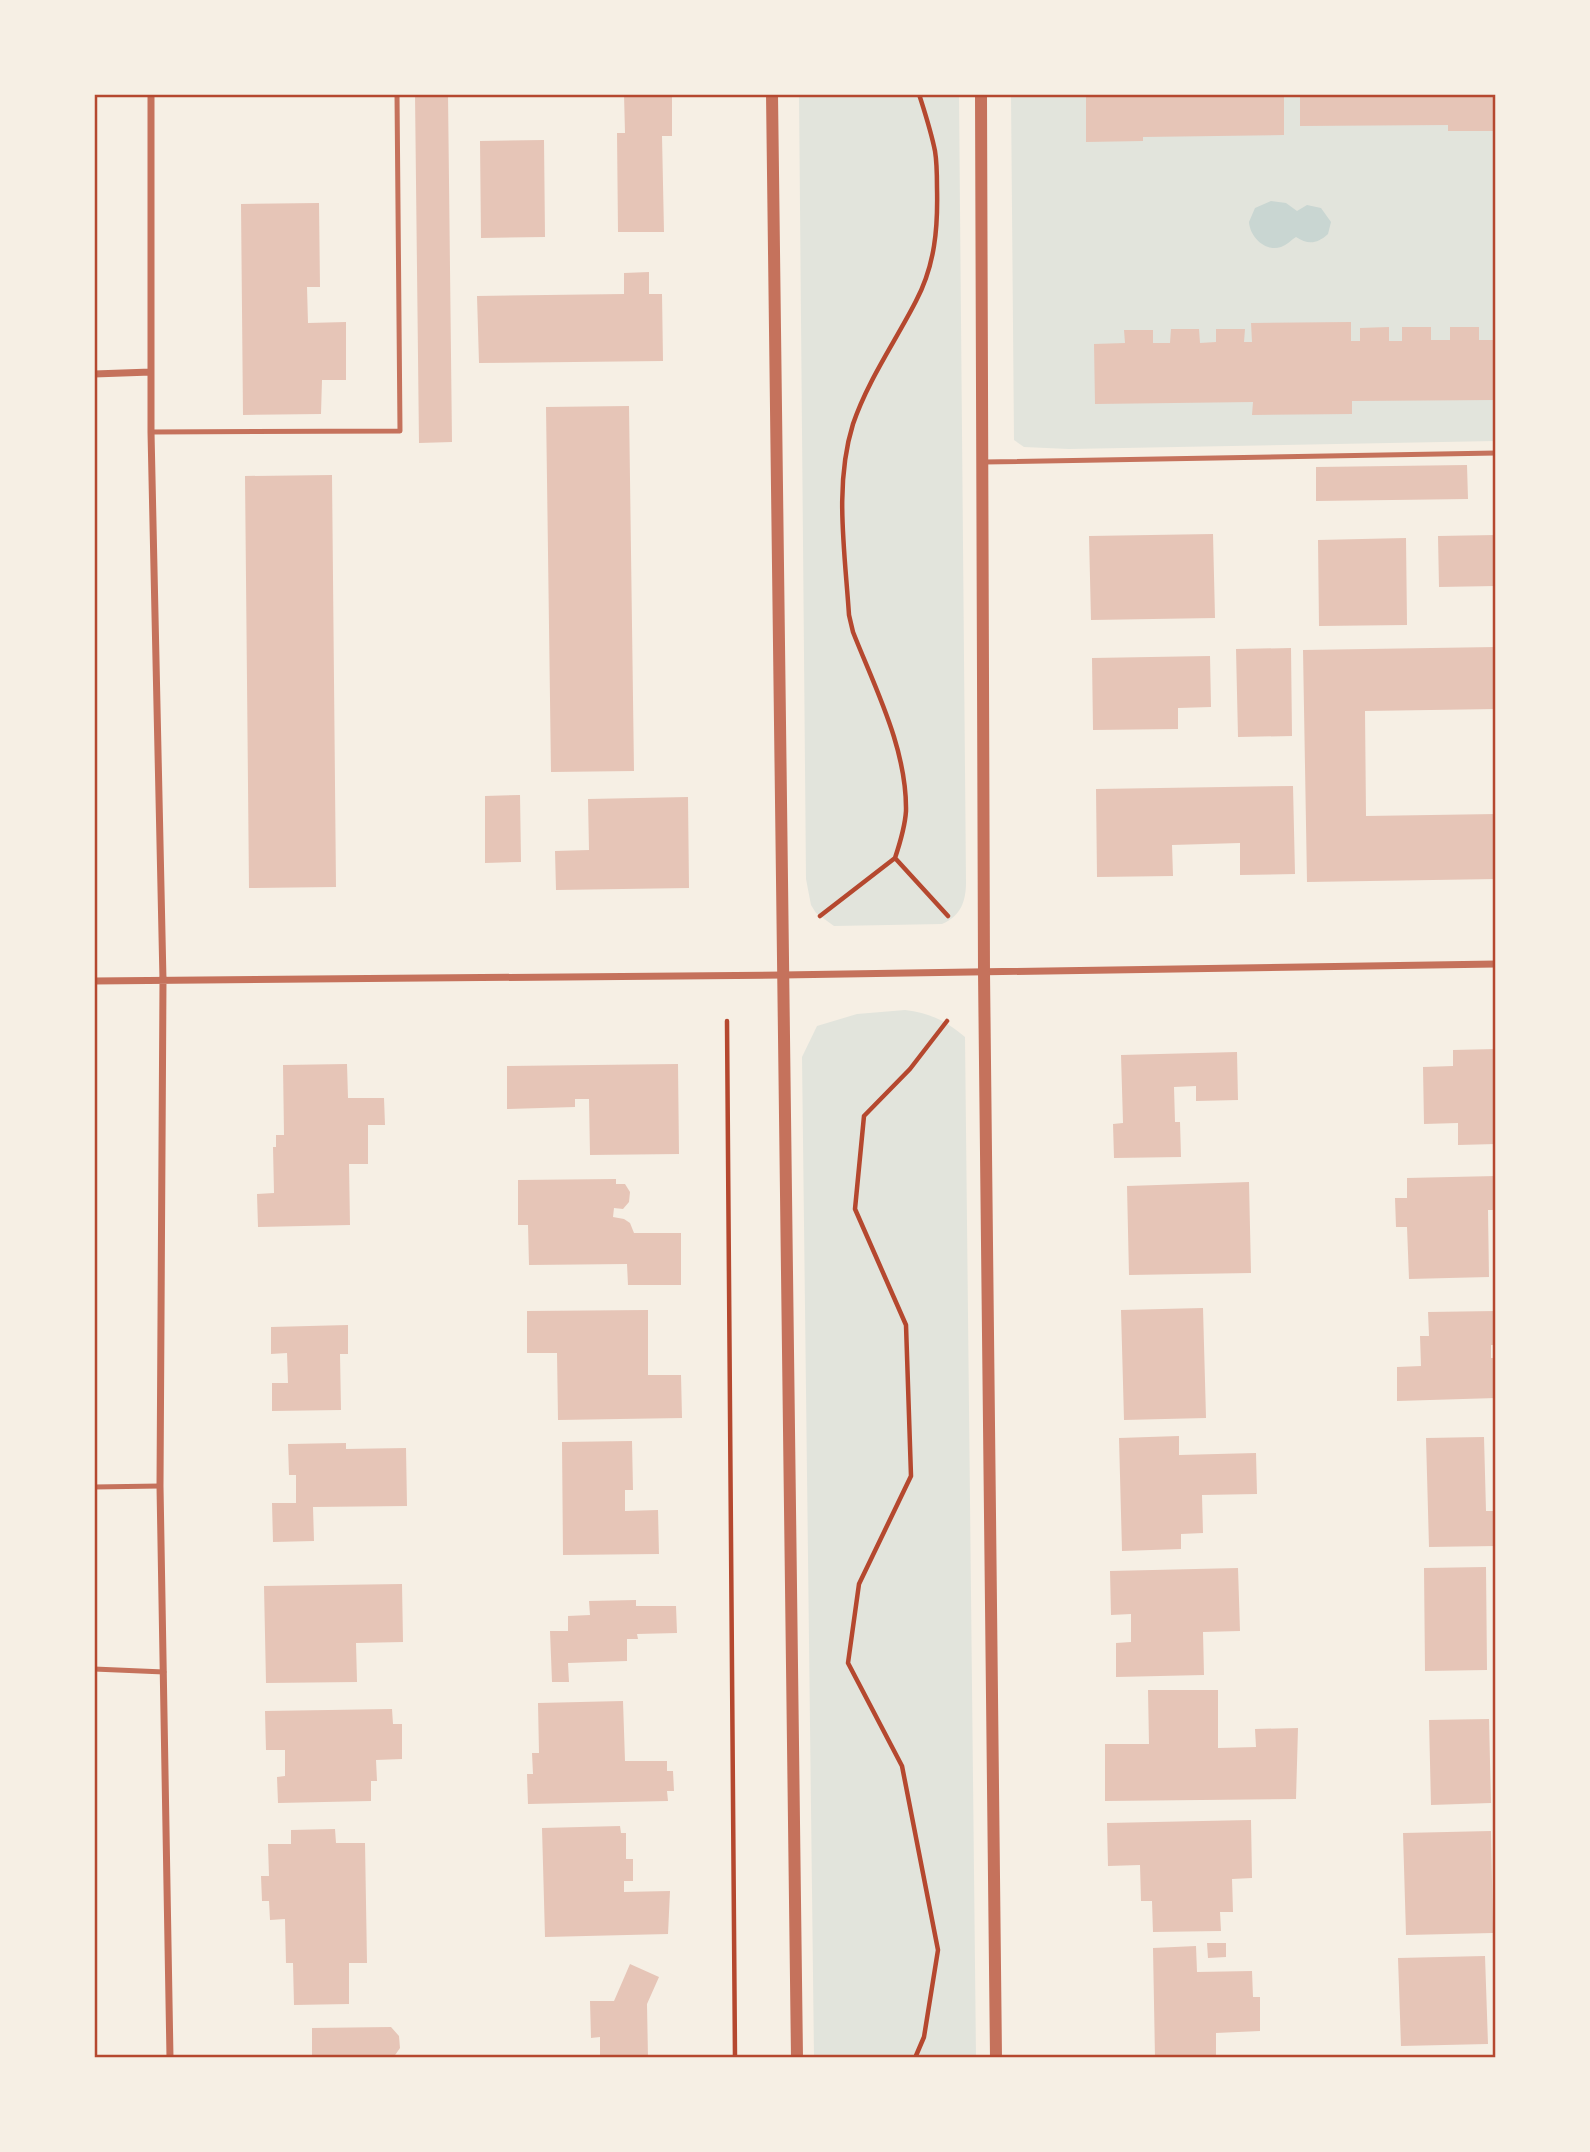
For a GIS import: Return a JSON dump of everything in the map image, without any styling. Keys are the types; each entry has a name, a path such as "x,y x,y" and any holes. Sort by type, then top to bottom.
{"street":[{"path":"151,94 150,432 163,980 160,1486 170,2057"},
{"path":"772,94 797,2057"},
{"path":"981,94 984,972 996,2057"},
{"path":"94,374 151,372"},
{"path":"94,981 782,975 1496,964"}],"lane":[{"path":"150,432 400,431 397,94"},
{"path":"981,462 1496,453"},
{"path":"94,1487 160,1486"},
{"path":"94,1669 164,1672"}],"path":[{"path":"820,916 895,858 906,814 905,789 892,734 849,615 842,508 848,453 857,414 878,368 917,299 936,240 936,155 919,94"},
{"path":"895,858 947,916"},
{"path":"727,1021 734,2057"},
{"path":"915,2057 924,2037 938,1950 902,1766 848,1663 859,1584 911,1476 906,1325 855,1209 864,1116 910,1069 947,1021"}],"shaded area":[{"path":"799,95 959,95 966,882 961,907 954,917 942,924 834,926 816,913 811,905 806,879"},
{"path":"1011,95 1495,95 1495,441 1069,449 1024,447 1014,440"},
{"path":"1271,201 1286,203 1297,211 1307,205 1321,208 1331,222 1328,234 1312,242 1296,237 1281,247 1264,245 1255,238 1249,222 1255,208"},
{"path":"905,1010 937,1019 965,1037 976,2057 814,2057 802,1057 817,1026 857,1014"}],"building":[{"path":"415,94 448,94 452,442 419,443"},
{"path":"624,94 672,94 672,136 662,136 664,232 618,232 617,133 625,133"},
{"path":"1086,94 1284,94 1284,135 1143,137 1143,141 1086,142"},
{"path":"1300,94 1496,94 1496,131 1448,131 1448,125 1300,126"},
{"path":"544,140 545,237 481,238 480,141"},
{"path":"319,203 320,287 307,287 308,323 346,322 346,380 322,380 321,414 243,415 241,204"},
{"path":"649,272 649,294 662,294 663,361 479,363 477,296 624,294 624,273"},
{"path":"1351,322 1351,341 1360,341 1360,328 1389,327 1389,341 1402,341 1402,327 1431,327 1431,340 1450,340 1450,327 1479,327 1479,340 1496,340 1496,400 1352,401 1352,414 1252,415 1253,402 1095,404 1094,344 1125,343 1124,330 1153,330 1153,343 1170,343 1171,329 1199,329 1200,343 1216,342 1216,329 1245,329 1244,342 1252,342 1251,323"},
{"path":"629,406 634,771 551,772 546,407"},
{"path":"1467,465 1468,499 1316,501 1316,467"},
{"path":"332,475 336,887 249,888 245,476"},
{"path":"1213,534 1215,618 1091,620 1089,536"},
{"path":"1496,535 1496,586 1439,587 1438,536"},
{"path":"1406,538 1407,625 1319,626 1318,540"},
{"path":"1496,647 1496,709 1365,711 1366,816 1496,814 1496,879 1307,882 1303,650"},
{"path":"1291,648 1292,736 1238,737 1236,649"},
{"path":"1210,656 1211,707 1178,708 1178,729 1093,730 1092,658"},
{"path":"1293,786 1295,874 1240,875 1240,843 1172,845 1173,876 1097,877 1096,789"},
{"path":"520,795 521,862 485,863 485,796"},
{"path":"688,797 689,888 556,890 555,851 589,850 588,799"},
{"path":"1496,1049 1496,1144 1458,1145 1458,1123 1424,1124 1423,1067 1453,1066 1453,1050"},
{"path":"1237,1052 1238,1100 1196,1101 1196,1086 1174,1087 1175,1122 1180,1122 1181,1157 1114,1158 1113,1124 1123,1123 1121,1055"},
{"path":"347,1064 348,1098 384,1098 385,1125 368,1125 368,1164 349,1164 350,1225 258,1227 257,1194 274,1193 273,1147 276,1147 276,1135 284,1135 283,1065"},
{"path":"678,1064 679,1154 590,1155 589,1099 575,1099 575,1107 507,1109 507,1066"},
{"path":"1496,1176 1496,1210 1488,1210 1489,1277 1409,1279 1407,1227 1396,1227 1395,1198 1407,1198 1407,1178"},
{"path":"616,1179 616,1184 625,1184 630,1192 629,1202 623,1209 614,1208 613,1217 630,1223 634,1233 681,1233 681,1285 628,1285 627,1264 529,1265 528,1225 518,1225 518,1180"},
{"path":"1249,1182 1251,1273 1129,1275 1127,1186"},
{"path":"1203,1308 1206,1418 1124,1420 1121,1310"},
{"path":"648,1310 648,1375 681,1375 682,1418 558,1420 557,1353 527,1353 527,1311"},
{"path":"1496,1311 1496,1345 1491,1345 1491,1358 1496,1358 1496,1398 1397,1401 1397,1367 1421,1366 1420,1336 1429,1336 1428,1312"},
{"path":"348,1325 348,1354 340,1354 341,1410 272,1411 272,1383 288,1383 287,1353 271,1354 271,1327"},
{"path":"1179,1436 1179,1455 1256,1453 1257,1494 1202,1495 1203,1533 1181,1534 1181,1549 1122,1551 1119,1438"},
{"path":"1484,1437 1486,1511 1496,1511 1496,1546 1429,1547 1426,1438"},
{"path":"632,1441 633,1490 625,1490 625,1511 658,1510 659,1554 563,1555 562,1442"},
{"path":"346,1443 346,1449 406,1448 407,1506 313,1507 314,1541 273,1542 272,1503 296,1503 296,1475 289,1475 288,1444"},
{"path":"1486,1567 1487,1670 1425,1671 1424,1568"},
{"path":"1238,1568 1240,1631 1203,1632 1204,1675 1116,1677 1116,1643 1131,1642 1131,1614 1111,1615 1110,1571"},
{"path":"402,1584 403,1642 356,1643 357,1682 266,1683 264,1586"},
{"path":"636,1600 636,1606 676,1606 677,1633 637,1634 638,1639 627,1639 627,1661 568,1663 569,1682 552,1682 550,1631 568,1631 568,1616 590,1615 589,1601"},
{"path":"1148,1690 1218,1690 1218,1748 1256,1747 1255,1729 1298,1728 1296,1799 1105,1801 1105,1744 1149,1744"},
{"path":"623,1701 625,1761 667,1761 667,1771 673,1771 674,1791 667,1791 668,1801 528,1804 527,1774 533,1774 532,1753 539,1753 538,1703"},
{"path":"392,1709 393,1724 402,1724 402,1759 376,1760 377,1781 371,1781 371,1801 278,1803 277,1777 285,1776 285,1750 266,1750 265,1711"},
{"path":"1489,1719 1491,1803 1431,1805 1429,1720"},
{"path":"1251,1820 1252,1878 1232,1879 1233,1912 1220,1912 1221,1931 1153,1932 1152,1901 1141,1901 1140,1865 1108,1866 1107,1823"},
{"path":"620,1826 621,1833 626,1833 626,1859 633,1859 633,1881 624,1881 624,1892 670,1891 668,1934 545,1937 542,1828"},
{"path":"335,1829 336,1843 365,1843 367,1963 349,1963 349,2004 294,2005 293,1963 286,1963 285,1919 270,1920 269,1901 262,1901 261,1876 269,1876 268,1844 291,1844 291,1830"},
{"path":"1491,1831 1493,1933 1406,1935 1403,1833"},
{"path":"1207,1943 1226,1943 1226,1957 1208,1958"},
{"path":"1196,1946 1197,1972 1252,1971 1253,1997 1260,1997 1260,2031 1216,2033 1216,2058 1155,2058 1153,1948"},
{"path":"1485,1956 1488,2044 1401,2046 1398,1958"},
{"path":"630,1964 659,1977 647,2004 648,2058 600,2058 600,2037 591,2038 590,2001 614,2001"},
{"path":"391,2027 399,2036 400,2048 393,2058 312,2058 312,2028"}]}
